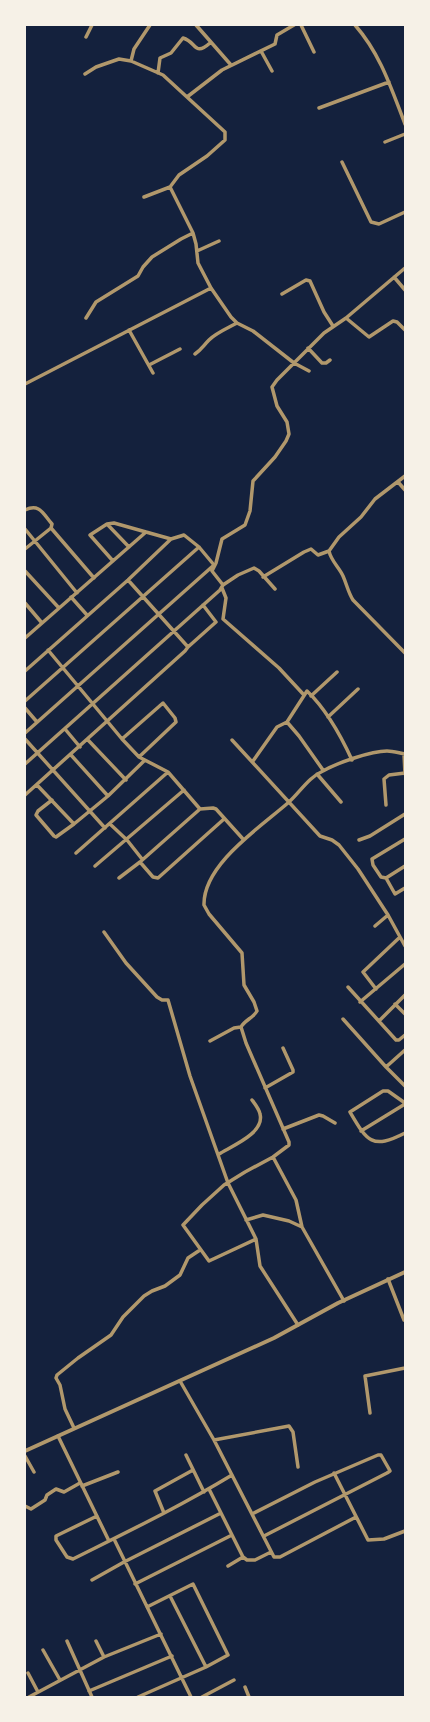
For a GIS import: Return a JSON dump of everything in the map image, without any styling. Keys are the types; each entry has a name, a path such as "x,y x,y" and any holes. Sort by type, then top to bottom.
{"street":[{"path":"86,37 92,25"},
{"path":"131,61 134,49 150,25"},
{"path":"187,97 211,78 231,65 275,44 276,36 294,25"},
{"path":"301,25 314,52"},
{"path":"355,25 377,55 405,124"},
{"path":"198,26 210,43 231,65"},
{"path":"158,73 160,58 171,53 183,38 199,49 203,49 210,43"},
{"path":"261,51 272,71"},
{"path":"85,74 96,67 119,59 131,61 163,75 225,132 226,137 207,156 179,175 170,188 144,197"},
{"path":"319,108 389,82"},
{"path":"385,142 405,134"},
{"path":"342,162 371,222 379,224 405,212"},
{"path":"170,188 193,233 198,263 211,288 231,317 237,323 253,331 294,363 309,372"},
{"path":"86,318 96,302 138,276 143,267 152,257 193,233"},
{"path":"197,251 219,241"},
{"path":"304,695 279,668 223,619 226,598 223,586 212,571 222,539 245,524 250,511 253,482 276,457 289,434 287,422 277,406 272,387 276,380 308,348 333,326 346,318 405,268"},
{"path":"394,277 405,290"},
{"path":"282,294 306,280 310,280 324,312 333,326"},
{"path":"25,384 211,288"},
{"path":"346,318 369,337 393,321 397,322 405,330"},
{"path":"195,354 214,336 237,323"},
{"path":"129,330 153,372"},
{"path":"308,348 322,363 326,363 330,360"},
{"path":"149,365 180,349"},
{"path":"263,577 311,549 318,555 329,551 339,537 361,517 376,499 405,476"},
{"path":"398,482 405,490"},
{"path":"25,510 32,507 38,508 52,524 51,528 94,578"},
{"path":"113,561 90,536 107,524 114,523 171,539"},
{"path":"107,524 129,547"},
{"path":"25,549 51,528"},
{"path":"25,529 77,593"},
{"path":"25,638 146,532"},
{"path":"25,671 128,580 171,539 184,535 199,547 215,565"},
{"path":"25,701 199,547"},
{"path":"329,551 353,600 405,653"},
{"path":"25,733 215,565"},
{"path":"25,764 223,586 238,575 254,568 259,571 275,589"},
{"path":"25,571 59,608"},
{"path":"128,580 188,647"},
{"path":"71,597 87,615"},
{"path":"25,603 42,623"},
{"path":"25,795 88,740 216,622 203,605"},
{"path":"48,650 94,703 122,739 139,757 168,772 200,809"},
{"path":"311,696 337,672"},
{"path":"328,717 358,689"},
{"path":"253,761 277,727 287,722 307,691 328,717 342,738 352,760"},
{"path":"122,739 162,703 165,705 175,718 176,722 139,757"},
{"path":"25,708 37,722"},
{"path":"287,722 323,770"},
{"path":"65,729 80,747"},
{"path":"25,739 105,828"},
{"path":"88,740 126,780"},
{"path":"232,740 253,761 320,836 332,840 339,845 358,869 388,915 405,946"},
{"path":"210,1041 234,1028 241,1027 253,1016 256,1011 254,1002 244,984 242,953 209,914 204,903 208,884 216,870 243,840 289,802 323,770 370,754 386,751 405,754 405,773 389,775 384,779 386,805"},
{"path":"71,755 108,796"},
{"path":"52,800 38,811 36,815 54,836 57,836 108,796 145,760"},
{"path":"76,853 168,772"},
{"path":"317,774 341,802"},
{"path":"37,785 74,824"},
{"path":"95,866 184,790"},
{"path":"119,878 200,809 213,808 243,840"},
{"path":"359,840 370,836 405,814"},
{"path":"110,824 127,840 153,877 158,878 224,819"},
{"path":"405,839 372,859 373,866 381,877 386,878 395,894 405,888"},
{"path":"386,878 405,866"},
{"path":"375,926 388,915"},
{"path":"104,932 126,963 157,997 162,1000 168,1000 192,1083 219,1154 228,1183 256,1239 261,1268 298,1326"},
{"path":"376,989 363,972 400,937"},
{"path":"360,1002 405,964"},
{"path":"348,987 396,1040 399,1040 405,1035"},
{"path":"378,1021 405,995"},
{"path":"395,1004 405,1014"},
{"path":"343,1019 405,1086"},
{"path":"241,1027 246,1043 289,1145 273,1157 228,1183 202,1205 183,1225 206,1258 211,1260 256,1239"},
{"path":"265,1088 293,1072 283,1048"},
{"path":"386,1067 405,1050"},
{"path":"361,1131 405,1103 385,1090 350,1112 361,1131 363,1134 377,1142 387,1142 405,1133"},
{"path":"219,1154 254,1133 260,1123 260,1114 252,1100"},
{"path":"283,1129 319,1115 335,1123"},
{"path":"273,1157 296,1200 302,1227 344,1300"},
{"path":"246,1220 263,1215 289,1221 302,1227"},
{"path":"74,1428 65,1409 60,1385 56,1378 57,1375 111,1335 123,1317 152,1291 165,1286 180,1275 188,1258 200,1250"},
{"path":"25,1451 298,1326 344,1300 405,1272"},
{"path":"388,1279 404,1320"},
{"path":"370,1413 365,1376 405,1368"},
{"path":"180,1381 214,1440 275,1558 280,1557 356,1517"},
{"path":"214,1440 289,1426 293,1432 298,1467"},
{"path":"58,1436 109,1541"},
{"path":"252,1514 334,1473 379,1455 390,1469 389,1472 264,1536"},
{"path":"25,1456 34,1472"},
{"path":"186,1456 204,1492"},
{"path":"164,1513 155,1491 193,1470"},
{"path":"25,1506 31,1509 45,1500 47,1495 56,1490 64,1492 81,1484 118,1472"},
{"path":"334,1473 368,1540 384,1539 405,1531"},
{"path":"98,1516 56,1536 56,1540 66,1557 72,1559 114,1539 204,1492 232,1475"},
{"path":"209,1489 243,1558 247,1560 255,1560 271,1552"},
{"path":"92,1580 124,1562 221,1513"},
{"path":"135,1584 232,1535"},
{"path":"114,1539 191,1697"},
{"path":"228,1566 243,1558"},
{"path":"138,1697 206,1667 228,1655 193,1584 147,1607"},
{"path":"170,1596 206,1667"},
{"path":"29,1697 104,1657 161,1634"},
{"path":"67,1641 92,1697"},
{"path":"96,1641 104,1657"},
{"path":"43,1650 60,1680"},
{"path":"89,1691 172,1656"},
{"path":"28,1673 38,1692"},
{"path":"202,1697 234,1680"},
{"path":"245,1687 249,1697"}]}
